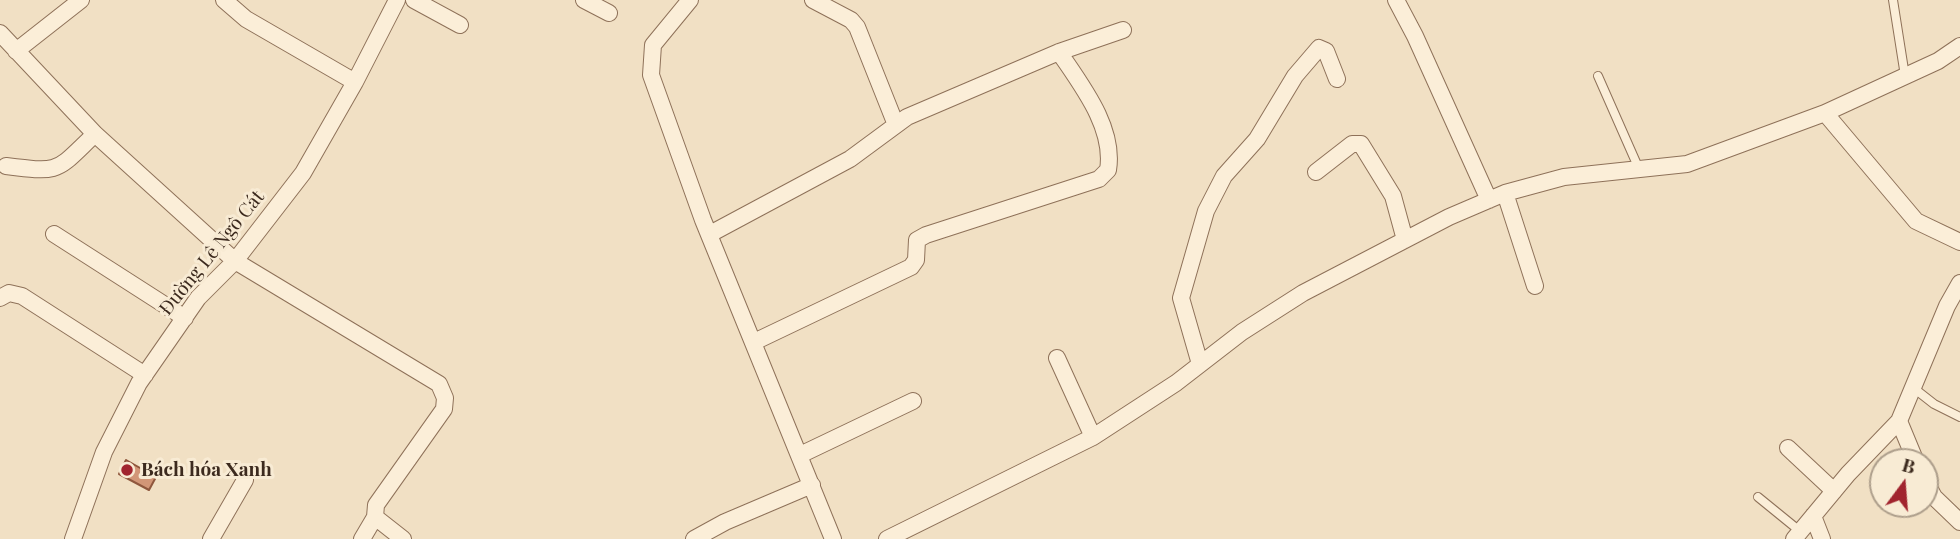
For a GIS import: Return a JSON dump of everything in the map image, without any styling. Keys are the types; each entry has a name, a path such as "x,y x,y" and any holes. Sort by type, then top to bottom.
{"street":[{"path":"81,0 6,42 95,134 235,261 439,384 444,390 444,409 376,505 375,517 362,539"},
{"path":"223,0 246,19 355,82"},
{"name":"Đường Lê Ngô Cát","path":"73,539 121,412 198,298 235,261 303,173 355,82 397,0"},
{"path":"414,0 460,25"},
{"path":"584,0 609,13"},
{"path":"690,0 653,44 651,75 710,234 834,539"},
{"path":"813,0 851,20 858,27 896,125"},
{"path":"1396,0 1489,200"},
{"path":"710,234 850,159 907,117 1059,52 1124,30"},
{"path":"887,539 1093,437 1242,332 1303,293 1489,200 1564,177 1687,164 1825,113 1938,61 1960,46"},
{"path":"1200,364 1181,298 1213,194 1224,176 1257,139 1295,76 1319,48 1326,51 1337,79"},
{"path":"754,342 911,268 916,260 917,240 926,235 1099,179 1108,170 1108,138 1080,83 1059,52"},
{"path":"1825,113 1916,221 1960,242"},
{"path":"6,166 43,171 59,168 95,134"},
{"path":"1316,172 1352,144 1361,144 1393,196 1405,240"},
{"path":"1505,193 1535,286"},
{"path":"54,234 185,318"},
{"path":"1798,535 1834,491 1899,421 1912,386 1960,283"},
{"path":"0,298 9,293 22,296 145,375"},
{"path":"1057,358 1093,437"},
{"path":"800,455 913,401"},
{"path":"1899,421 1910,448"},
{"path":"1788,448 1834,491"},
{"path":"211,539 245,481"},
{"path":"694,539 744,513 812,485"},
{"path":"1939,502 1960,522"},
{"path":"1813,516 1822,539"},
{"path":"375,517 403,539"}],"lane":[{"path":"1893,0 1905,76"},
{"path":"1598,76 1639,169"},
{"path":"1912,386 1934,404 1960,417"},
{"path":"1758,497 1798,535"}],"building":[{"name":"Bách hóa Xanh","path":"126,460 156,477 149,490 119,474"}],"place":[{"name":"Bách hóa Xanh","path":"127,470"}]}
